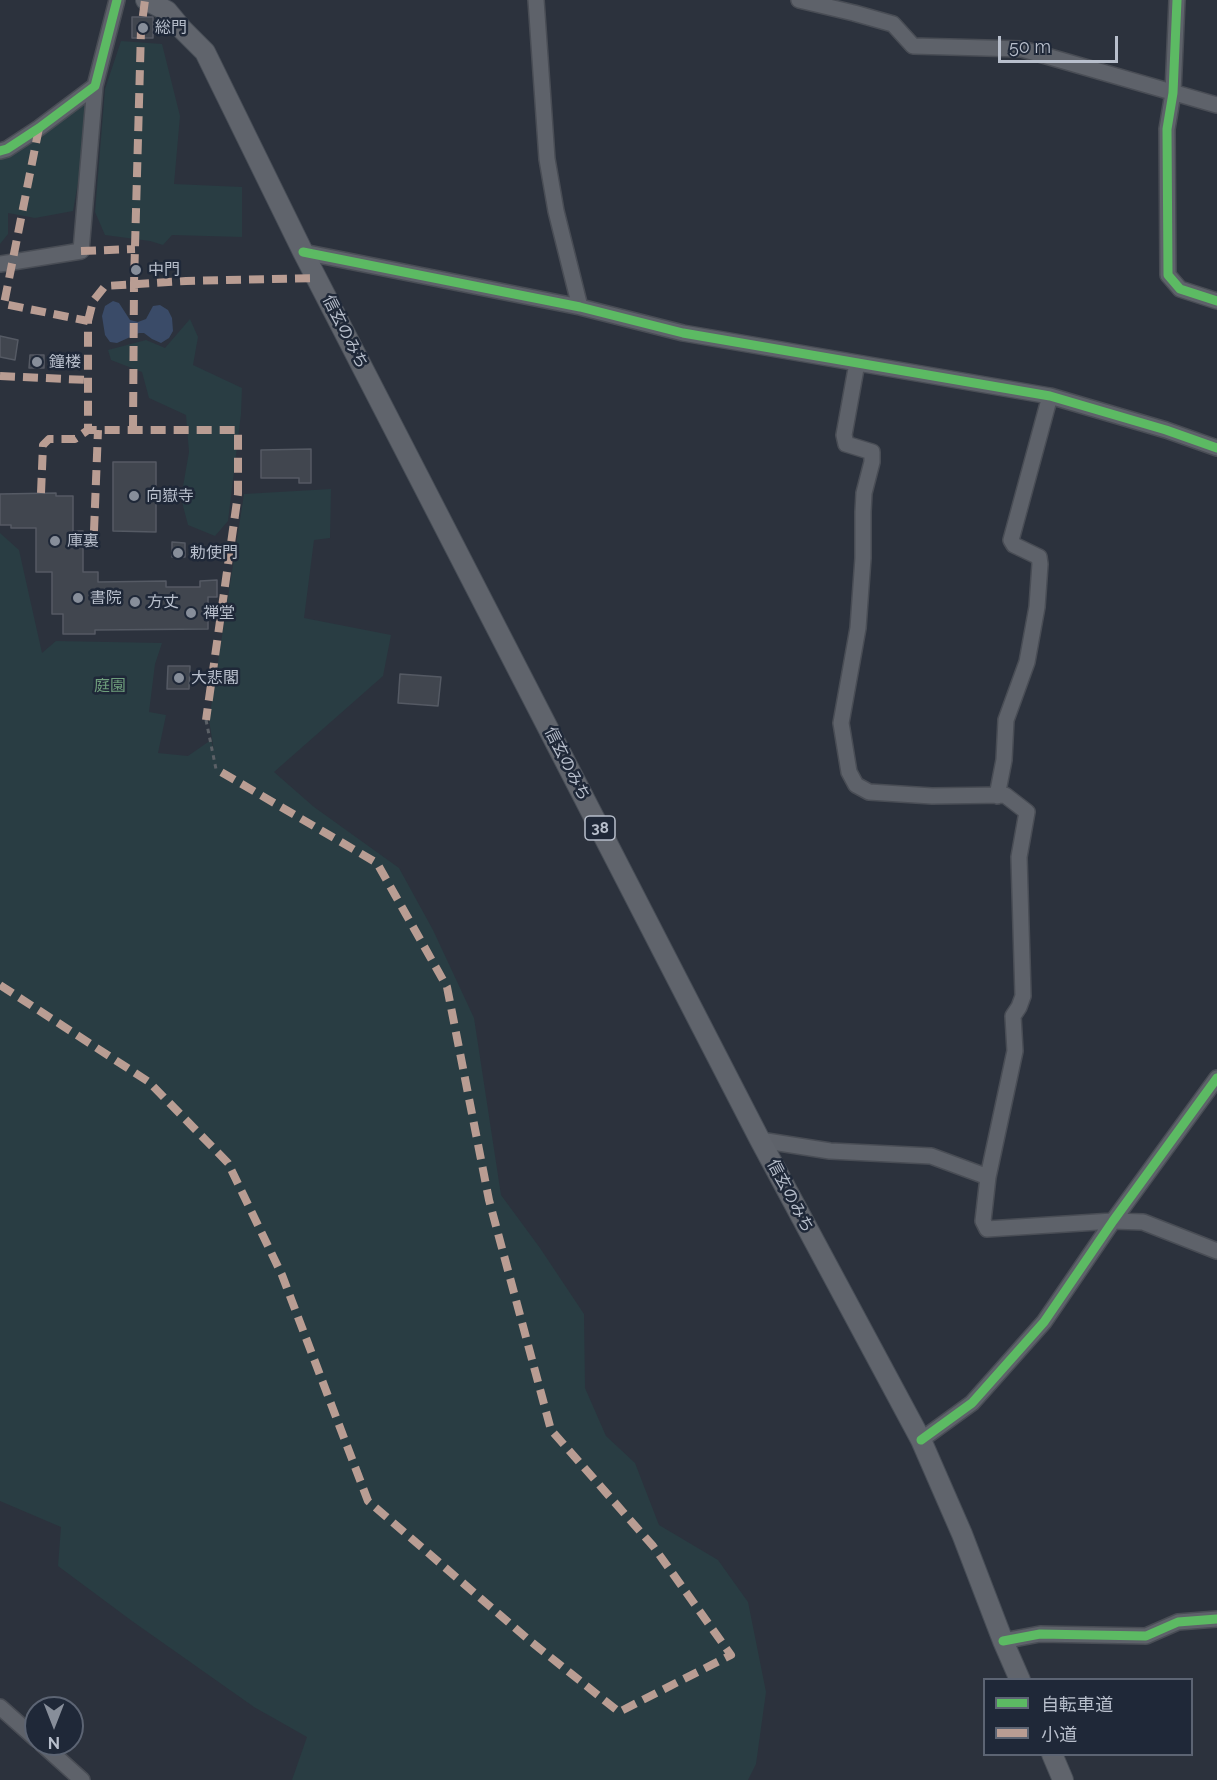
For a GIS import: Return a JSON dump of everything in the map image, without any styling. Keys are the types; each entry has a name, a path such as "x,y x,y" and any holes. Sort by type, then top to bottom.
{"main road":[{"name":"信玄のみち","path":"146,0 167,11 205,51 303,252 760,1140 921,1440 962,1534 1019,1678"},
{"path":"1052,1756 1063,1780"}],"street":[{"path":"0,264 81,251 95,86 117,0"},
{"path":"536,0 547,159 556,212 580,307"},
{"path":"800,0 893,24 913,46 1022,49 1217,105"},
{"path":"1178,0 1173,93 1167,129 1168,275 1180,289 1217,301"},
{"path":"0,151 7,149 39,128 95,86"},
{"path":"303,252 580,307 684,333 1050,396 1166,430 1217,448"},
{"path":"857,363 844,435 846,444 872,452 872,462 862,512 863,558 858,628 841,723 849,772 856,785 869,792 932,796 1005,795 1027,812 1019,857 1023,996 1013,1016 1015,1052 988,1177 983,1221 987,1229 1113,1221 1143,1222 1217,1251"},
{"path":"997,796 1004,760 1005,720 1028,662 1037,607 1040,564 1039,557 1014,545 1011,540 1050,396"},
{"path":"921,1440 972,1403 1044,1322 1113,1221 1217,1078"},
{"path":"760,1140 830,1151 931,1156 988,1177"},
{"path":"1003,1641 1040,1634 1146,1636 1178,1622 1217,1619"},
{"path":"0,1707 24,1728"},
{"path":"55,1756 82,1780"}],"path":[{"path":"206,720 216,769"}],"green space":[{"path":"121,41 162,44 180,116 174,184 242,187 242,237 172,235 163,245 105,235 95,212 105,89"},
{"path":"95,86 73,211 35,218 8,213 8,234 0,244 0,151"},
{"path":"190,319 198,337 193,365 242,388 228,521 215,536 188,525 181,498 189,452 186,415 149,398 142,372 111,360 108,350 146,340 165,348"},
{"name":"庭園","path":"331,489 330,538 314,540 304,618 391,635 383,676 274,772 314,807 399,868 433,930 474,1018 501,1195 584,1314 585,1388 606,1436 635,1463 659,1525 718,1560 748,1602 766,1692 756,1764 748,1780 292,1780 307,1737 254,1707 58,1566 61,1527 0,1501 0,533 19,550 42,653 56,641 162,643 155,664 149,712 166,715 158,753 188,756 211,740 214,751 209,720 244,494"}],"water":[{"path":"113,301 119,303 130,320 138,322 146,319 153,306 160,305 168,310 172,318 173,331 169,338 161,343 144,333 139,333 117,343 110,342 105,335 102,316 105,306"}],"building":[{"name":"総門","path":"132,17 153,17 153,38 132,38"},
{"path":"0,336 18,340 15,360 0,357"},
{"name":"鐘楼","path":"30,355 44,355 44,368 29,368"},
{"path":"311,449 311,483 299,483 299,478 261,478 261,450"},
{"name":"向嶽寺","path":"113,462 156,462 156,532 113,531"},
{"path":"56,493 56,496 73,496 73,531 83,531 83,572 98,572 98,582 166,581 166,587 200,587 200,581 217,580 217,597 208,597 208,629 95,630 95,634 63,634 63,614 52,614 52,572 36,572 36,528 11,528 11,525 0,525 0,494"},
{"name":"勅使門","path":"172,542 185,543 185,557 172,557"},
{"name":"大悲閣","path":"168,666 190,666 189,689 167,689"},
{"path":"400,674 441,677 438,706 398,703"}],"marked path":[{"path":"133,430 134,283 141,30 145,0"},
{"path":"39,128 4,304 88,321 88,430"},
{"path":"81,251 135,249"},
{"path":"88,321 93,301 105,286 186,281 317,278"},
{"path":"0,376 88,380"},
{"path":"41,493 43,445 49,439 75,439 88,430 238,430 238,494 206,720"},
{"path":"94,531 98,430"},
{"path":"0,985 149,1082 228,1163 282,1275 368,1501 529,1640 619,1712 731,1655 653,1546 551,1430 489,1200 447,987 377,863 216,769"}],"cycle path":[{"path":"0,151 7,149 39,128 95,86 117,0"},
{"path":"1177,0 1173,93 1167,129 1168,275 1180,289 1217,301"},
{"path":"303,252 580,307 683,333 1050,396 1166,430 1217,448"},
{"path":"921,1440 972,1403 1044,1322 1113,1221 1217,1078"},
{"path":"1003,1641 1040,1634 1146,1636 1178,1622 1217,1619"}],"place":[{"name":"総門","path":"143,28"},
{"name":"中門","path":"136,270"},
{"name":"鐘楼","path":"37,362"},
{"name":"向嶽寺","path":"134,496"},
{"name":"庫裏","path":"55,541"},
{"name":"勅使門","path":"178,553"},
{"name":"書院","path":"78,598"},
{"name":"方丈","path":"135,602"},
{"name":"禅堂","path":"191,613"},
{"name":"大悲閣","path":"179,678"}]}
